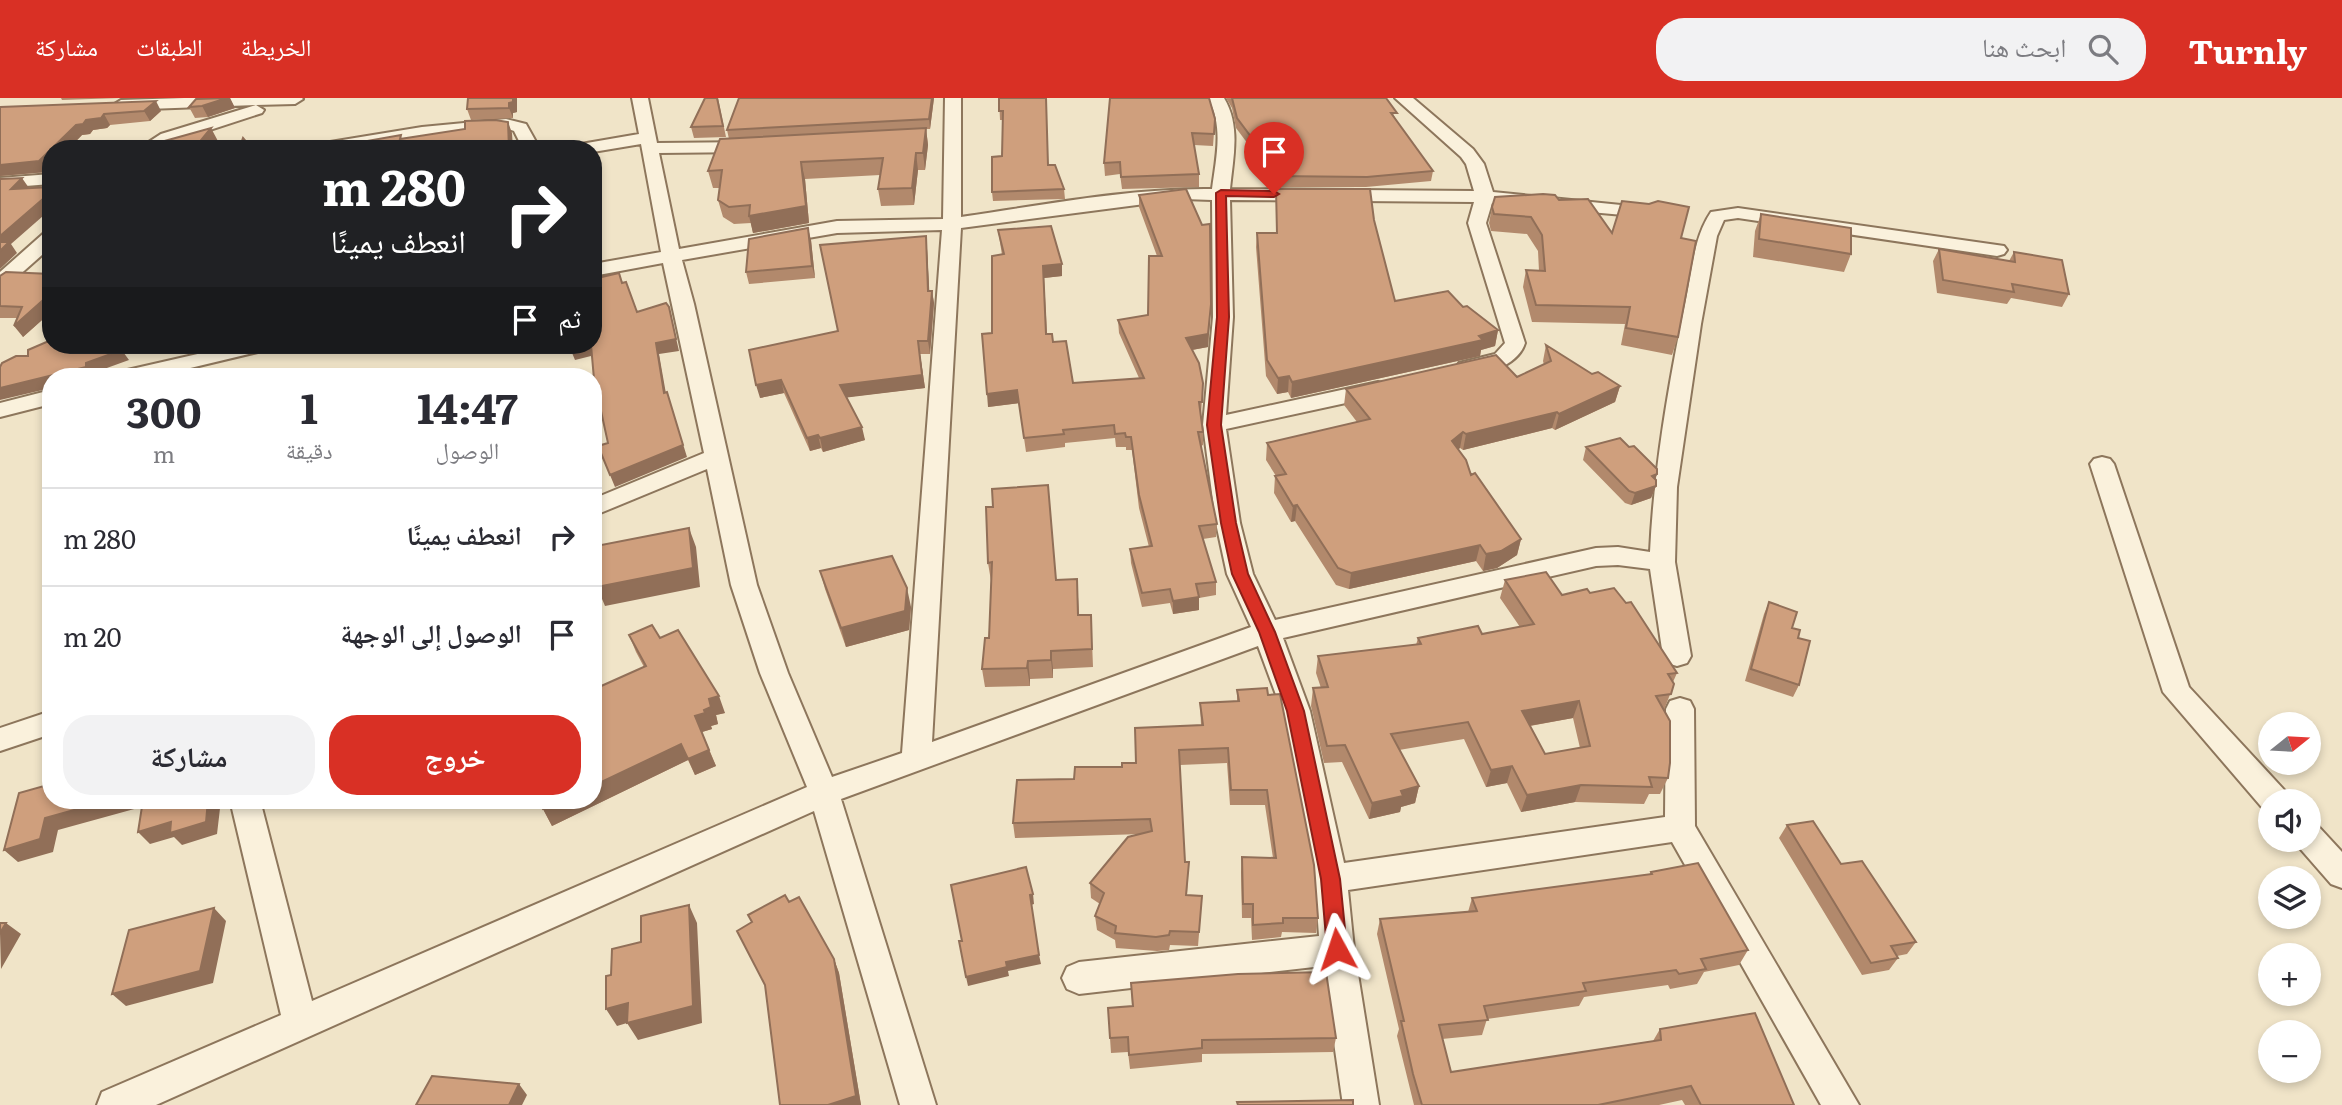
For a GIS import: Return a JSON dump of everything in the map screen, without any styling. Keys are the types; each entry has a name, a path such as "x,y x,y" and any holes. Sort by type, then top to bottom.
{"street":[{"path":"107,106 296,98"},
{"path":"163,140 296,98"},
{"path":"640,98 671,257 684,304 744,585 774,673 824,793 918,1105"},
{"path":"916,760 952,224 946,136 953,98"},
{"path":"1216,98 1223,110 1227,132 1221,193 1223,317 1214,425 1228,523 1240,574 1267,632 1296,711 1331,879 1337,949 1361,1105"},
{"path":"1402,98 1452,137 1475,163 1485,197 1477,223 1515,343 1513,351 1507,357 1445,374"},
{"path":"376,140 509,123 521,128 527,140"},
{"path":"602,147 648,143 766,146"},
{"path":"0,183 42,179"},
{"path":"602,268 837,227 952,224 1122,200 1221,193 1485,197 1645,212"},
{"path":"1676,656 1662,562 1665,487 1708,236 1717,216 1738,213 1997,250"},
{"path":"0,282 42,245"},
{"path":"179,368 230,354"},
{"path":"1214,425 1396,385"},
{"path":"0,410 42,399"},
{"path":"602,504 716,457"},
{"path":"2102,464 2176,692 2265,789"},
{"path":"115,1105 824,793 1267,632 1596,557 1618,556 1662,562"},
{"path":"1679,709 1680,828 1841,1105"},
{"path":"0,740 42,726"},
{"path":"247,809 300,1022"},
{"path":"1331,879 1680,828"},
{"path":"2321,851 2342,874"},
{"path":"1079,978 1337,949"}],"building":[{"path":"227,98 202,106 189,107 196,99"},
{"path":"468,98 513,98 513,102 509,103 509,108 467,109"},
{"path":"705,98 717,98 723,126 691,127"},
{"path":"739,98 932,98 929,119 727,130"},
{"path":"999,98 1046,98 1048,165 1055,165 1064,189 992,192 992,157 1002,156 1003,111 999,111"},
{"path":"1110,98 1209,98 1215,119 1214,134 1192,133 1199,174 1121,177 1120,162 1104,163"},
{"path":"1232,98 1386,98 1397,113 1391,113 1433,171 1367,177 1275,176 1275,169 1237,118"},
{"path":"156,101 144,111 104,114 101,118 86,120 83,124 76,125 61,140 42,140 42,158 39,161 0,165 0,107"},
{"path":"465,121 508,122 509,140 373,140 401,135 400,139 465,129"},
{"path":"211,128 201,140 168,140"},
{"path":"926,128 923,153 916,153 912,188 878,189 883,158 801,162 806,206 749,216 750,205 729,207 718,200 722,170 708,171 720,139"},
{"path":"22,178 11,189 42,187 42,200 0,236 0,179"},
{"path":"1186,189 1202,225 1210,224 1211,304 1208,334 1186,338 1199,363 1203,383 1202,402 1199,402 1203,432 1198,432 1217,524 1199,526 1216,582 1196,584 1199,597 1173,601 1170,589 1142,593 1130,549 1152,546 1139,495 1131,437 1126,437 1125,433 1115,434 1114,425 1063,430 1064,434 1024,438 1017,390 987,394 982,334 992,333 992,256 1004,254 998,230 1051,226 1062,264 1043,266 1046,334 1052,334 1053,342 1066,341 1073,383 1144,378 1118,320 1148,315 1149,256 1162,256 1139,195"},
{"path":"1276,189 1370,189 1374,220 1395,301 1448,291 1463,307 1467,306 1498,330 1479,336 1483,340 1292,382 1289,376 1278,378 1267,360 1257,233 1277,233"},
{"path":"1555,195 1559,200 1588,199 1612,233 1622,201 1649,204 1658,201 1689,207 1681,238 1696,241 1678,337 1626,328 1630,307 1536,305 1526,270 1545,271 1542,235 1531,217 1494,214 1492,207 1495,197"},
{"path":"1761,214 1851,228 1851,254 1759,239"},
{"path":"808,228 812,266 746,272 749,239"},
{"path":"926,236 928,291 932,291 928,341 918,341 922,375 840,385 862,427 820,438 818,435 807,438 781,380 756,385 749,350 838,331 820,245"},
{"path":"0,242 9,242 0,251"},
{"path":"1939,249 2015,262 2014,252 2062,260 2069,294 2012,284 2014,292 1943,280"},
{"path":"6,272 42,274 42,301 14,326 22,307 0,306 0,276"},
{"path":"619,273 622,283 626,282 637,312 666,303 669,307 676,339 656,343 664,393 667,392 683,445 610,475 602,456 602,445 608,443 602,416 602,368 593,368 592,354 602,354 602,277"},
{"path":"42,344 42,354 111,354 86,363 86,367 82,368 42,368 42,378 0,388 2,363 16,356 28,356 28,350"},
{"path":"1546,345 1592,374 1598,372 1620,386 1559,414 1557,412 1466,434 1463,432 1452,441 1466,460 1471,475 1475,473 1521,539 1501,551 1486,554 1480,545 1351,573 1338,568 1275,476 1286,474 1267,443 1370,419 1346,389 1496,355 1517,377 1551,361"},
{"path":"1620,438 1629,447 1634,446 1657,469 1657,474 1652,476 1656,480 1656,486 1635,493 1629,491 1586,447"},
{"path":"1048,485 1056,580 1077,579 1078,615 1091,615 1092,649 1051,651 1051,660 1028,661 1027,668 982,669 985,638 989,638 992,562 988,563 986,507 993,507 992,489"},
{"path":"689,528 693,568 602,586 602,545"},
{"path":"892,556 907,588 905,611 841,628 820,571"},
{"path":"1546,572 1562,595 1587,589 1590,593 1614,588 1626,603 1631,602 1677,673 1668,674 1674,684 1671,694 1656,696 1670,721 1668,778 1649,777 1652,787 1581,785 1527,795 1512,766 1491,770 1468,722 1391,734 1419,786 1401,791 1403,796 1372,803 1345,745 1327,746 1313,688 1328,687 1318,656 1421,644 1418,638 1478,626 1482,634 1534,624 1505,580","holes":["1579,701 1590,746 1545,754 1522,711"]},
{"path":"1769,602 1797,612 1792,628 1800,630 1798,638 1810,641 1799,685 1751,669"},
{"path":"652,625 660,638 678,630 719,696 709,699 711,707 704,710 705,713 695,716 709,750 688,759 681,744 602,782 602,686 646,666 629,635"},
{"path":"1267,688 1268,695 1280,694 1314,865 1318,918 1283,918 1283,923 1253,925 1253,904 1243,904 1242,857 1276,858 1267,790 1231,790 1228,748 1179,750 1185,862 1189,862 1186,895 1202,896 1199,932 1170,931 1169,935 1156,937 1115,933 1116,926 1095,916 1104,893 1090,883 1128,837 1152,831 1150,819 1013,823 1017,780 1074,779 1075,767 1122,767 1122,763 1136,763 1135,728 1203,725 1200,703 1239,701 1237,690"},
{"path":"42,787 42,809 78,809 45,818 40,839 4,850 19,793"},
{"path":"142,809 207,809 206,822 170,833 171,822 138,832"},
{"path":"1813,821 1841,864 1862,861 1916,942 1891,946 1898,958 1871,963 1787,825"},
{"path":"1698,863 1748,950 1701,959 1706,969 1679,974 1676,970 1583,983 1586,991 1484,1006 1488,1020 1439,1025 1451,1072 1661,1040 1660,1029 1755,1013 1794,1105 1701,1105 1691,1086 1598,1105 1422,1105 1380,919 1477,911 1472,898 1652,874 1651,872"},
{"path":"1026,867 1033,894 1030,895 1039,955 1006,962 1007,967 966,977 951,885"},
{"path":"785,895 789,902 799,897 834,959 856,1096 828,1105 780,1105 765,985 737,931 752,922 748,915"},
{"path":"689,905 693,1006 627,1023 628,1003 606,1009 606,976 611,975 612,949 641,942 641,916"},
{"path":"214,908 200,971 112,994 129,930"},
{"path":"1326,972 1336,1038 1202,1040 1202,1048 1129,1055 1128,1037 1110,1038 1108,1008 1133,1006 1131,983 1238,974"},
{"path":"432,1076 519,1084 509,1105 416,1105"},
{"path":"1353,1100 1353,1105 1238,1105 1237,1102"}],"route":[{"path":"1274,194 1221,193 1223,317 1214,425 1228,523 1240,574 1267,632 1296,711 1331,879 1337,949"}]}
